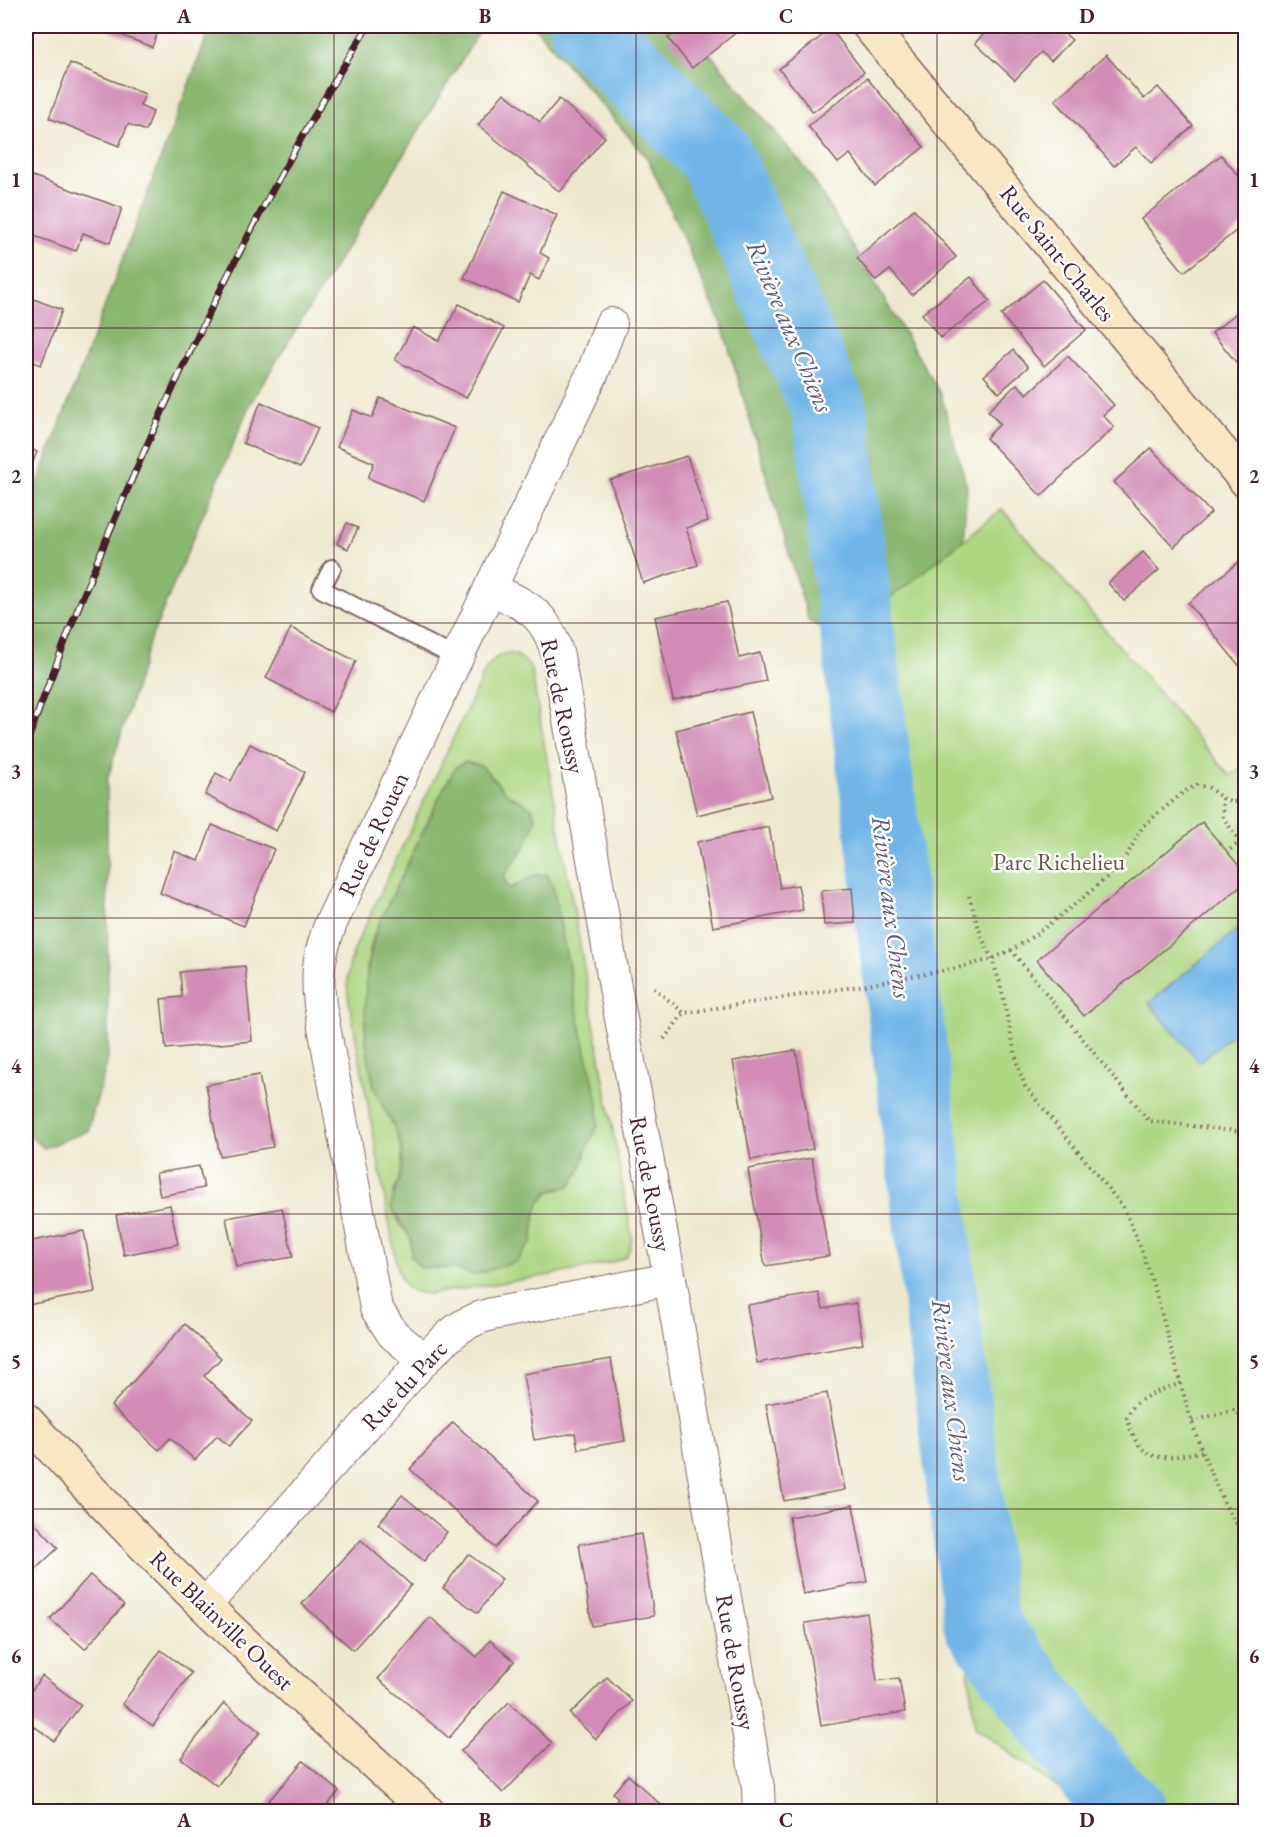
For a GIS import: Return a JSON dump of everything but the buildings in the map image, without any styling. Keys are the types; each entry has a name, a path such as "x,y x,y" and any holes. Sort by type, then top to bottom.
{"street":[{"name":"Rue Saint-Charles","path":"869,26 1245,481"},
{"name":"Rue de Rouen","path":"424,1360 393,1334 376,1308 328,1051 317,982 318,962 332,923 592,372 611,324"},
{"name":"Rue de Roussy","path":"489,588 535,614 548,628 558,656 624,1041 670,1279 756,1776 759,1812"},
{"name":"Rue du Parc","path":"205,1605 424,1360 459,1328 476,1318 670,1279"},
{"name":"Rue Blainville Ouest","path":"26,1420 119,1519 246,1646 428,1812"}],"lane":[{"path":"332,568 321,590 457,658"}],"path":[{"path":"658,1047 684,1013 866,985 992,959 1011,950 1043,928 1113,872 1127,855 1143,826 1185,791 1197,785 1209,788 1232,802 1243,801"},
{"path":"1222,798 1223,817 1240,842 1227,852"},
{"path":"969,896 1000,983 1017,1064 1025,1086 1123,1207 1142,1247 1191,1421 1202,1451 1219,1493 1245,1537"},
{"path":"1011,950 1149,1121 1245,1132"},
{"path":"646,981 684,1013"},
{"path":"1181,1383 1148,1396 1135,1404 1127,1418 1130,1429 1145,1452 1155,1457 1171,1458 1202,1451"},
{"path":"1191,1421 1234,1410 1245,1419"}],"green space":[{"path":"211,26 483,26 250,404 149,643 107,780 108,1059 88,1131 44,1148 26,1133 26,514"},
{"path":"534,26 687,26 810,174 941,395 967,487 963,540 845,634 809,622 723,328 648,159"},
{"name":"Parc Richelieu","path":"1002,509 1230,776 1245,764 1245,1811 1089,1811 975,1727 845,634"},
{"path":"506,653 518,656 531,669 632,1238 626,1256 616,1261 534,1278 430,1294 416,1292 407,1287 397,1265 347,981 350,962 357,943 486,669 495,658","holes":["482,766 508,795 523,802 524,848 503,876 509,889 536,875 553,887 597,1102 598,1125 587,1148 580,1171 562,1189 550,1191 540,1201 536,1211 532,1242 473,1275 454,1268 433,1268 398,1221 393,1193 402,1172 402,1152 396,1130 374,1087 369,1061 366,1031 367,965 373,937 380,921 456,767"]},
{"path":"465,762 482,766 508,795 532,808 536,820 524,848 503,877 509,889 536,875 547,874 553,887 580,1025 598,1102 598,1125 587,1148 580,1171 570,1186 550,1191 540,1201 536,1211 532,1242 516,1262 473,1275 454,1268 421,1268 411,1256 411,1239 391,1207 402,1167 402,1153 398,1135 374,1085 366,1045 365,1024 366,981 380,921 444,788 456,767"}],"water":[{"path":"1245,923 1245,1024 1199,1062 1149,1003"}],"waterway":[{"name":"Rivière aux Chiens","path":"587,26 715,155 830,411 981,1624 1107,1791 1130,1812"}],"railway":[{"path":"26,745 98,559 178,376 268,199 368,26"}]}
